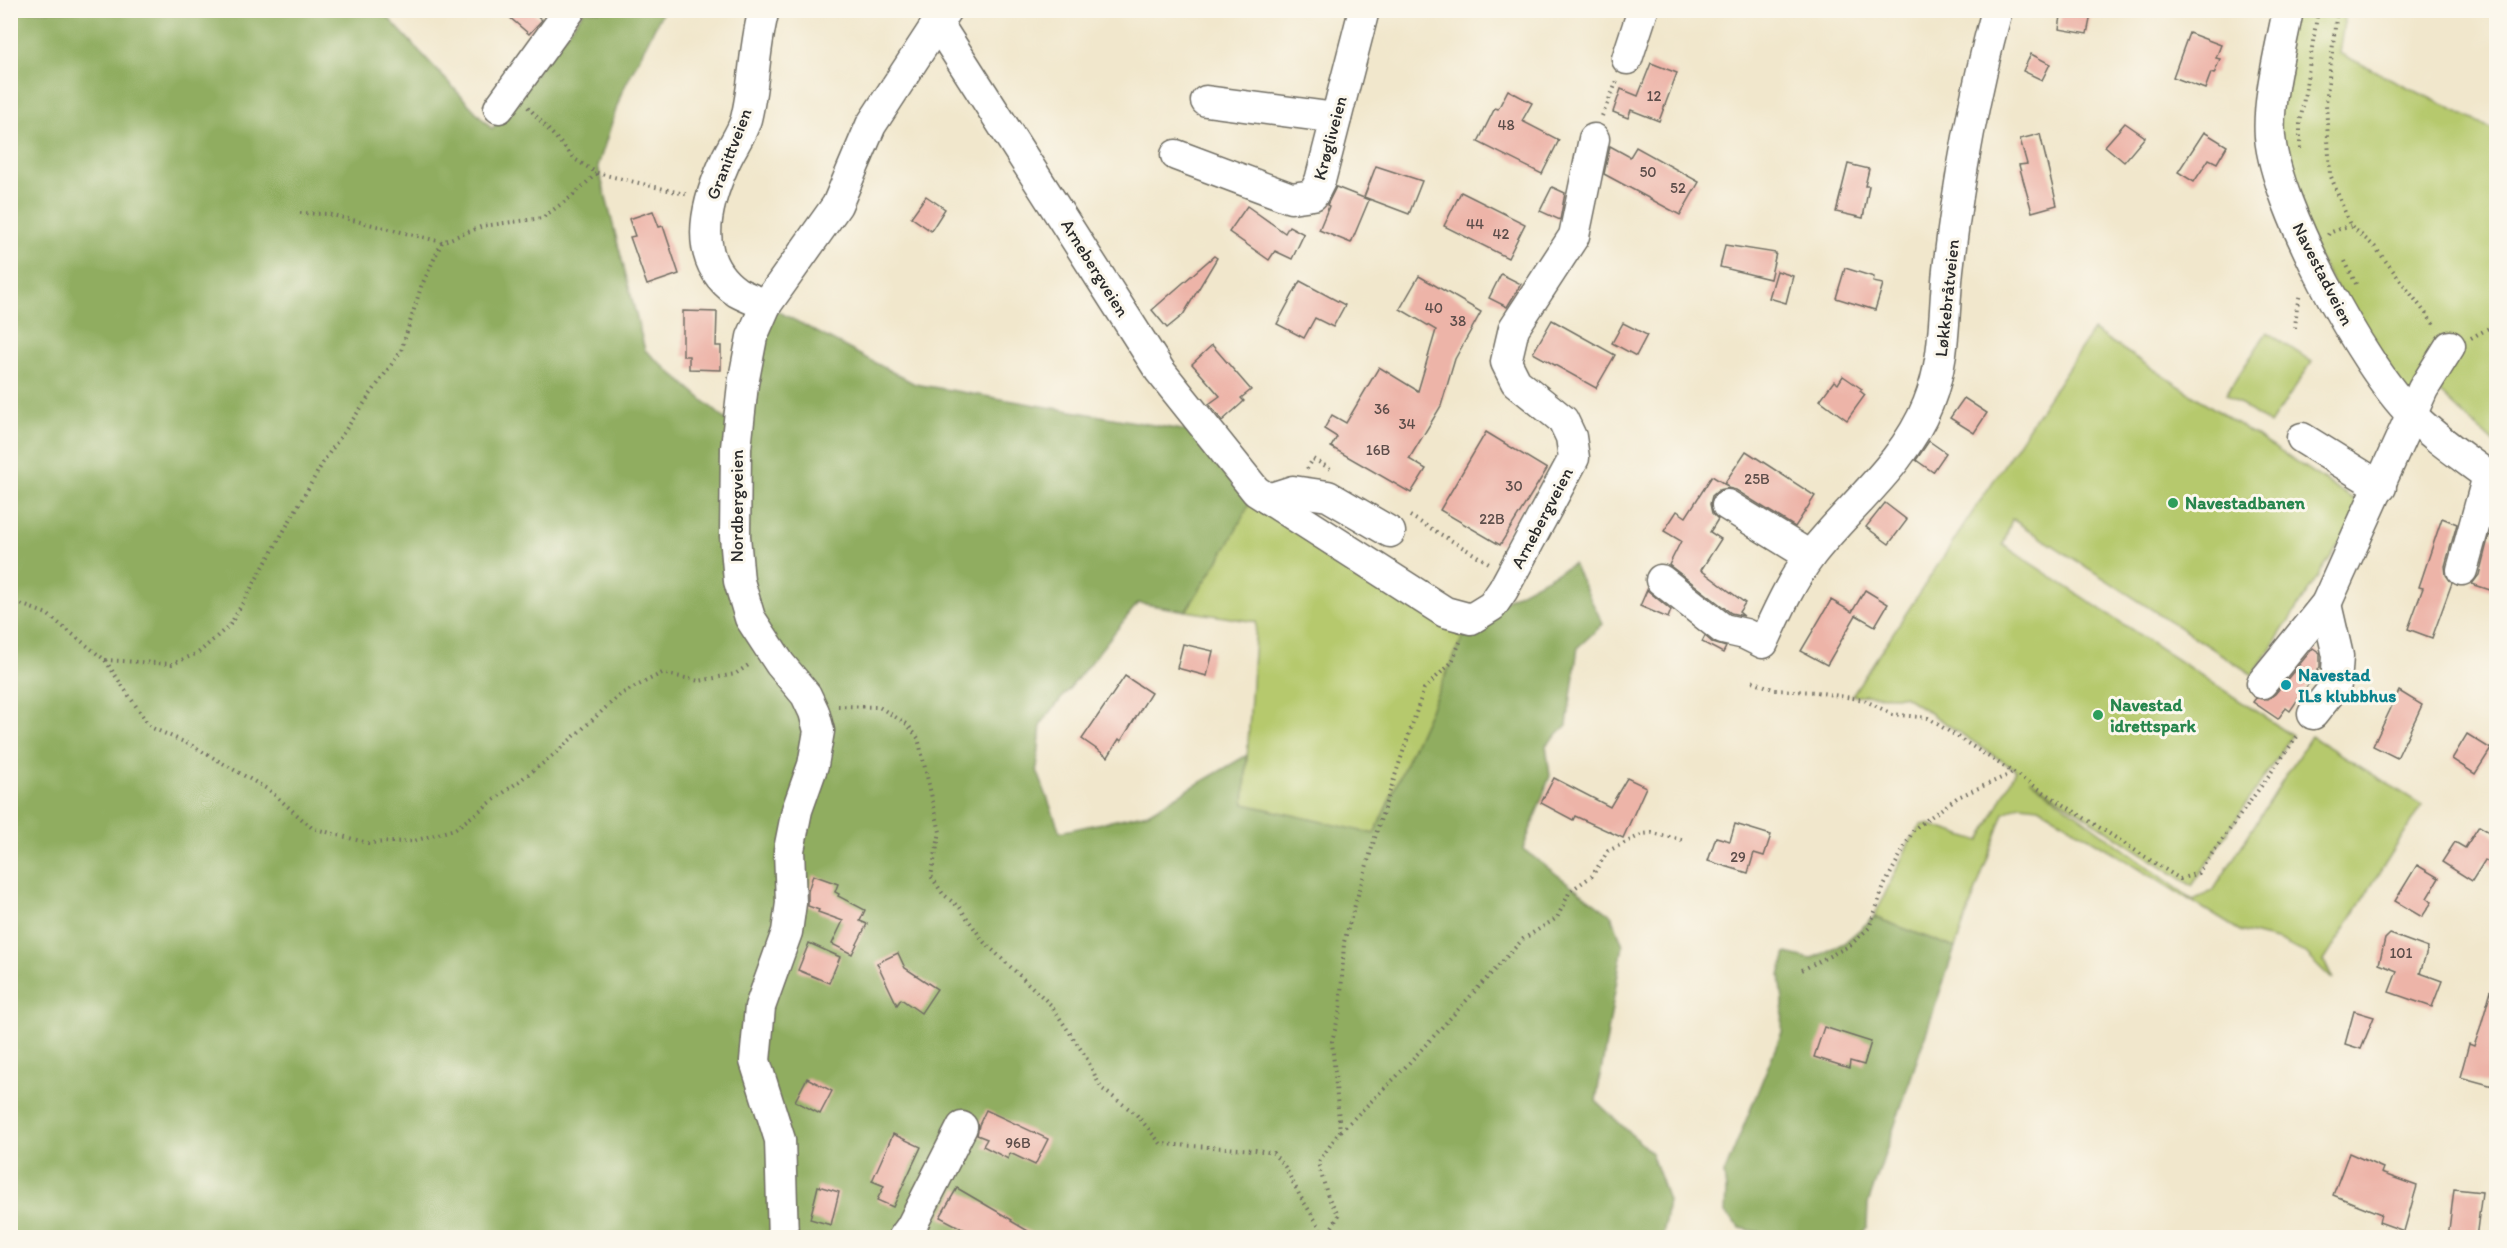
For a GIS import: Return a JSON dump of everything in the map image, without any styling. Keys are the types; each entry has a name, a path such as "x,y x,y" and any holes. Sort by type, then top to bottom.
{"street":[{"path":"506,100 570,10"},
{"name":"Granittveien","path":"764,10 745,121 710,200 705,226 708,254 718,274 737,292 766,305"},
{"name":"Krøgliveien","path":"1176,155 1291,198 1314,195 1320,181 1364,10"},
{"path":"1627,59 1643,10"},
{"name":"Løkkebråtveien","path":"1660,580 1724,628 1745,634 1763,643 1786,594 1810,556 1841,519 1876,485 1905,445 1928,406 1942,358 1948,271 1960,190 1975,98 1997,10"},
{"name":"Navestadveien","path":"2288,10 2275,77 2270,136 2278,175 2294,217 2356,339 2389,388 2411,414 2492,479"},
{"name":"Nordbergveien","path":"783,1238 780,1140 755,1061 760,1007 788,932 791,903 789,850 797,810 813,765 819,731 806,694 771,650 750,618 739,581 735,536 736,448 743,384 752,337 766,305 837,205 871,125 942,17"},
{"name":"Arnebergveien","path":"942,17 1160,371 1256,491 1445,612 1471,619 1492,606 1503,590 1574,459 1571,437 1563,420 1516,382 1506,363 1514,328 1574,236 1594,139"},
{"path":"1206,100 1336,118"},
{"path":"2262,683 2326,604 2381,487 2423,389 2451,346"},
{"path":"2302,438 2381,487"},
{"path":"2462,570 2492,479"},
{"path":"1268,499 1293,490 1328,496 1390,532"},
{"path":"1727,505 1810,556"},
{"path":"2313,714 2336,685 2338,656 2326,604"},
{"path":"903,1238 911,1227 962,1126"}],"path":[{"path":"2300,154 2300,124 2318,10"},
{"path":"2337,10 2326,103 2330,174 2349,225 2375,247 2451,346 2496,324"},
{"path":"1594,139 1627,59"},
{"path":"506,100 576,160 597,173 710,200"},
{"path":"300,213 328,214 442,242 463,236 483,226 542,218 571,197 597,173"},
{"path":"2325,222 2335,243"},
{"path":"105,660 172,664 198,653 230,625 325,459 401,351 421,287 442,242"},
{"path":"2340,253 2362,294"},
{"path":"10,600 47,614 105,660 150,727 193,746 269,790 312,828 369,843 414,841 455,829 550,758 621,694 662,673 699,681 735,674 771,650"},
{"path":"1340,1131 1332,1041 1340,1011 1344,942 1379,824 1424,689 1452,662 1471,619"},
{"path":"1753,681 1775,690 1816,692 1864,700 1892,714 1928,718 2180,879 2198,873 2313,714"},
{"path":"814,712 836,706 879,707 908,724 918,738 940,832 931,876 943,894 960,908 984,942 1051,1005 1086,1057 1101,1088 1136,1114 1161,1144 1256,1149 1273,1153 1285,1167 1326,1237 1339,1215 1328,1197 1318,1163 1340,1131 1397,1076 1523,939 1557,918 1570,891 1592,876 1608,851 1644,834 1652,833 1683,840"},
{"path":"1802,970 1849,946 1869,928 1884,886 1914,829 1958,797 2013,773"}],"green space":[{"path":"2288,10 2346,11 2339,53 2496,131 2496,445 2436,389 2411,414 2294,217 2273,97"},
{"path":"10,11 382,11 492,129 584,11 663,11 621,94 598,166 645,350 726,420 766,305 915,384 1211,435 1256,491 1228,545 1186,611 1138,603 1041,724 1037,770 1060,832 1148,813 1247,755 1244,804 1374,834 1471,619 1573,564 1603,624 1578,647 1567,725 1546,745 1550,776 1523,849 1612,916 1623,945 1596,1101 1651,1153 1668,1200 1663,1237 11,1237"},
{"path":"2093,330 2364,506 2253,675 2012,519 2003,545 2292,735 2192,886 2030,780 2193,900 2213,891 2311,736 2422,805 2324,961 2333,980 2305,953 2280,941 2240,931 2039,807 2020,805 2004,813 1955,948 1874,917 1909,843 1921,825 1928,824 1980,841 2016,770 1904,696 1852,695"},
{"path":"2267,332 2312,362 2270,424 2226,394"},
{"path":"1256,491 1471,619 1374,834 1244,804 1256,622 1186,611 1228,545"},
{"path":"1874,917 1955,948 1868,1204 1867,1227 1859,1237 1779,1237 1740,1228 1725,1213 1724,1174 1782,1032 1783,1001 1780,975 1786,953 1811,959 1844,943"}],"building":[{"path":"501,10 531,10 542,20 529,34"},
{"path":"2062,10 2092,10 2087,34 2059,29"},
{"path":"2189,33 2221,45 2216,58 2220,59 2205,89 2173,77"},
{"path":"2031,54 2050,64 2042,80 2023,71"},
{"path":"1651,63 1677,73 1659,121 1631,110 1628,118 1613,112 1621,89 1638,96"},
{"path":"1508,90 1532,103 1522,121 1559,140 1542,174 1478,142 1495,108 1498,109"},
{"path":"2125,123 2145,137 2124,162 2105,146"},
{"path":"2204,132 2227,146 2217,163 2209,159 2194,182 2178,172"},
{"path":"2040,134 2057,205 2032,212 2019,165 2027,164 2020,139"},
{"path":"1610,146 1630,157 1636,147 1699,182 1680,215 1604,174"},
{"path":"1848,164 1869,169 1865,186 1869,186 1863,218 1836,212"},
{"path":"1376,166 1422,181 1409,214 1364,197"},
{"path":"1336,187 1369,200 1351,243 1319,230"},
{"path":"1552,187 1565,193 1560,220 1540,211"},
{"path":"1461,192 1525,224 1508,258 1444,226"},
{"path":"926,196 945,209 931,231 911,217"},
{"path":"1247,206 1285,233 1289,226 1304,234 1292,259 1275,251 1269,260 1229,232"},
{"path":"653,211 659,227 663,226 679,274 647,285 630,237 635,236 629,219"},
{"path":"1725,245 1776,253 1770,279 1720,267"},
{"path":"1214,256 1217,258 1183,315 1167,328 1152,310"},
{"path":"1845,268 1874,277 1873,282 1883,284 1875,310 1836,298"},
{"path":"1777,271 1793,276 1786,303 1769,298"},
{"path":"1501,274 1521,284 1507,307 1489,298"},
{"path":"1419,276 1481,312 1455,359 1441,406 1409,459 1426,469 1411,493 1331,447 1337,437 1324,429 1332,415 1346,423 1379,367 1418,391 1436,330 1400,309"},
{"path":"1300,281 1345,305 1333,327 1315,318 1304,338 1277,324"},
{"path":"683,311 717,312 716,346 721,346 721,370 689,369 689,356 683,356"},
{"path":"1552,320 1615,355 1596,388 1533,353"},
{"path":"1623,323 1647,335 1636,356 1612,343"},
{"path":"1212,345 1251,390 1241,398 1244,401 1222,421 1209,404 1220,396 1192,364"},
{"path":"1843,376 1862,389 1860,391 1865,395 1847,420 1820,400 1834,381 1838,384"},
{"path":"1964,398 1987,413 1974,433 1950,418"},
{"path":"1486,432 1547,469 1500,545 1440,510"},
{"path":"1929,441 1946,453 1933,472 1916,460"},
{"path":"1746,451 1815,496 1795,527 1736,490 1728,488 1719,490 1712,496 1710,504 1712,513 1718,519 1710,532 1721,539 1701,570 1745,603 1739,612 1744,616 1731,613 1669,565 1681,541 1664,531 1677,511 1686,517 1712,476 1724,484"},
{"path":"1885,503 1907,520 1889,544 1866,527"},
{"path":"2442,518 2457,524 2445,566 2446,575 2452,583 2432,638 2408,629 2423,588 2419,587"},
{"path":"2489,535 2496,538 2496,592 2472,584 2479,575"},
{"path":"1647,590 1671,610 1668,618 1640,606"},
{"path":"1865,590 1888,604 1875,626 1856,615 1827,665 1801,651 1831,600 1852,612"},
{"path":"1705,636 1713,643 1726,647 1723,653 1702,642"},
{"path":"1183,644 1213,651 1207,676 1177,668"},
{"name":"Navestad ILs klubbhus","path":"2313,648 2320,653 2320,667 2290,711 2286,708 2278,719 2253,702 2256,698 2268,699 2275,694"},
{"path":"1125,676 1151,693 1121,741 1119,739 1108,757 1082,739"},
{"path":"2399,691 2422,705 2397,758 2373,746"},
{"path":"2467,734 2491,749 2475,774 2452,759"},
{"path":"1554,778 1610,807 1627,778 1646,787 1623,838 1575,816 1573,820 1541,803"},
{"path":"1735,824 1771,835 1764,856 1754,853 1748,873 1708,861 1716,837 1730,841"},
{"path":"2479,826 2496,836 2496,868 2485,860 2472,881 2442,862 2455,842 2465,848"},
{"path":"2417,865 2439,878 2427,898 2432,902 2422,917 2395,901"},
{"path":"813,875 838,884 835,892 839,894 838,896 865,910 860,921 867,924 852,954 832,944 843,921 808,906 808,891"},
{"path":"2390,934 2428,948 2420,973 2442,981 2432,1007 2389,992 2397,971 2379,964 2385,939"},
{"path":"809,943 840,957 829,983 798,970"},
{"path":"898,953 905,968 937,989 921,1013 901,999 897,1005 877,963"},
{"path":"2491,990 2496,991 2496,1071 2493,1086 2460,1077 2469,1044 2474,1046"},
{"path":"2354,1011 2374,1017 2361,1049 2345,1044"},
{"path":"1824,1027 1871,1042 1864,1065 1850,1061 1849,1068 1814,1057"},
{"path":"807,1078 832,1091 820,1114 795,1101"},
{"path":"986,1110 1048,1139 1035,1165 1010,1153 1008,1159 983,1146 987,1139 977,1135"},
{"path":"893,1134 921,1147 893,1207 877,1200 884,1186 872,1181"},
{"path":"2349,1153 2383,1168 2381,1173 2417,1186 2404,1231 2379,1222 2381,1214 2333,1195"},
{"path":"818,1186 839,1192 831,1225 810,1219"},
{"path":"957,1188 1040,1238 980,1238 940,1217"},
{"path":"2454,1189 2482,1192 2476,1238 2448,1238"}],"place":[{"name":"Navestadbanen","path":"2173,503"},
{"name":"Navestad ILs klubbhus","path":"2286,685"},
{"name":"Navestad idrettspark","path":"2098,715"}]}
